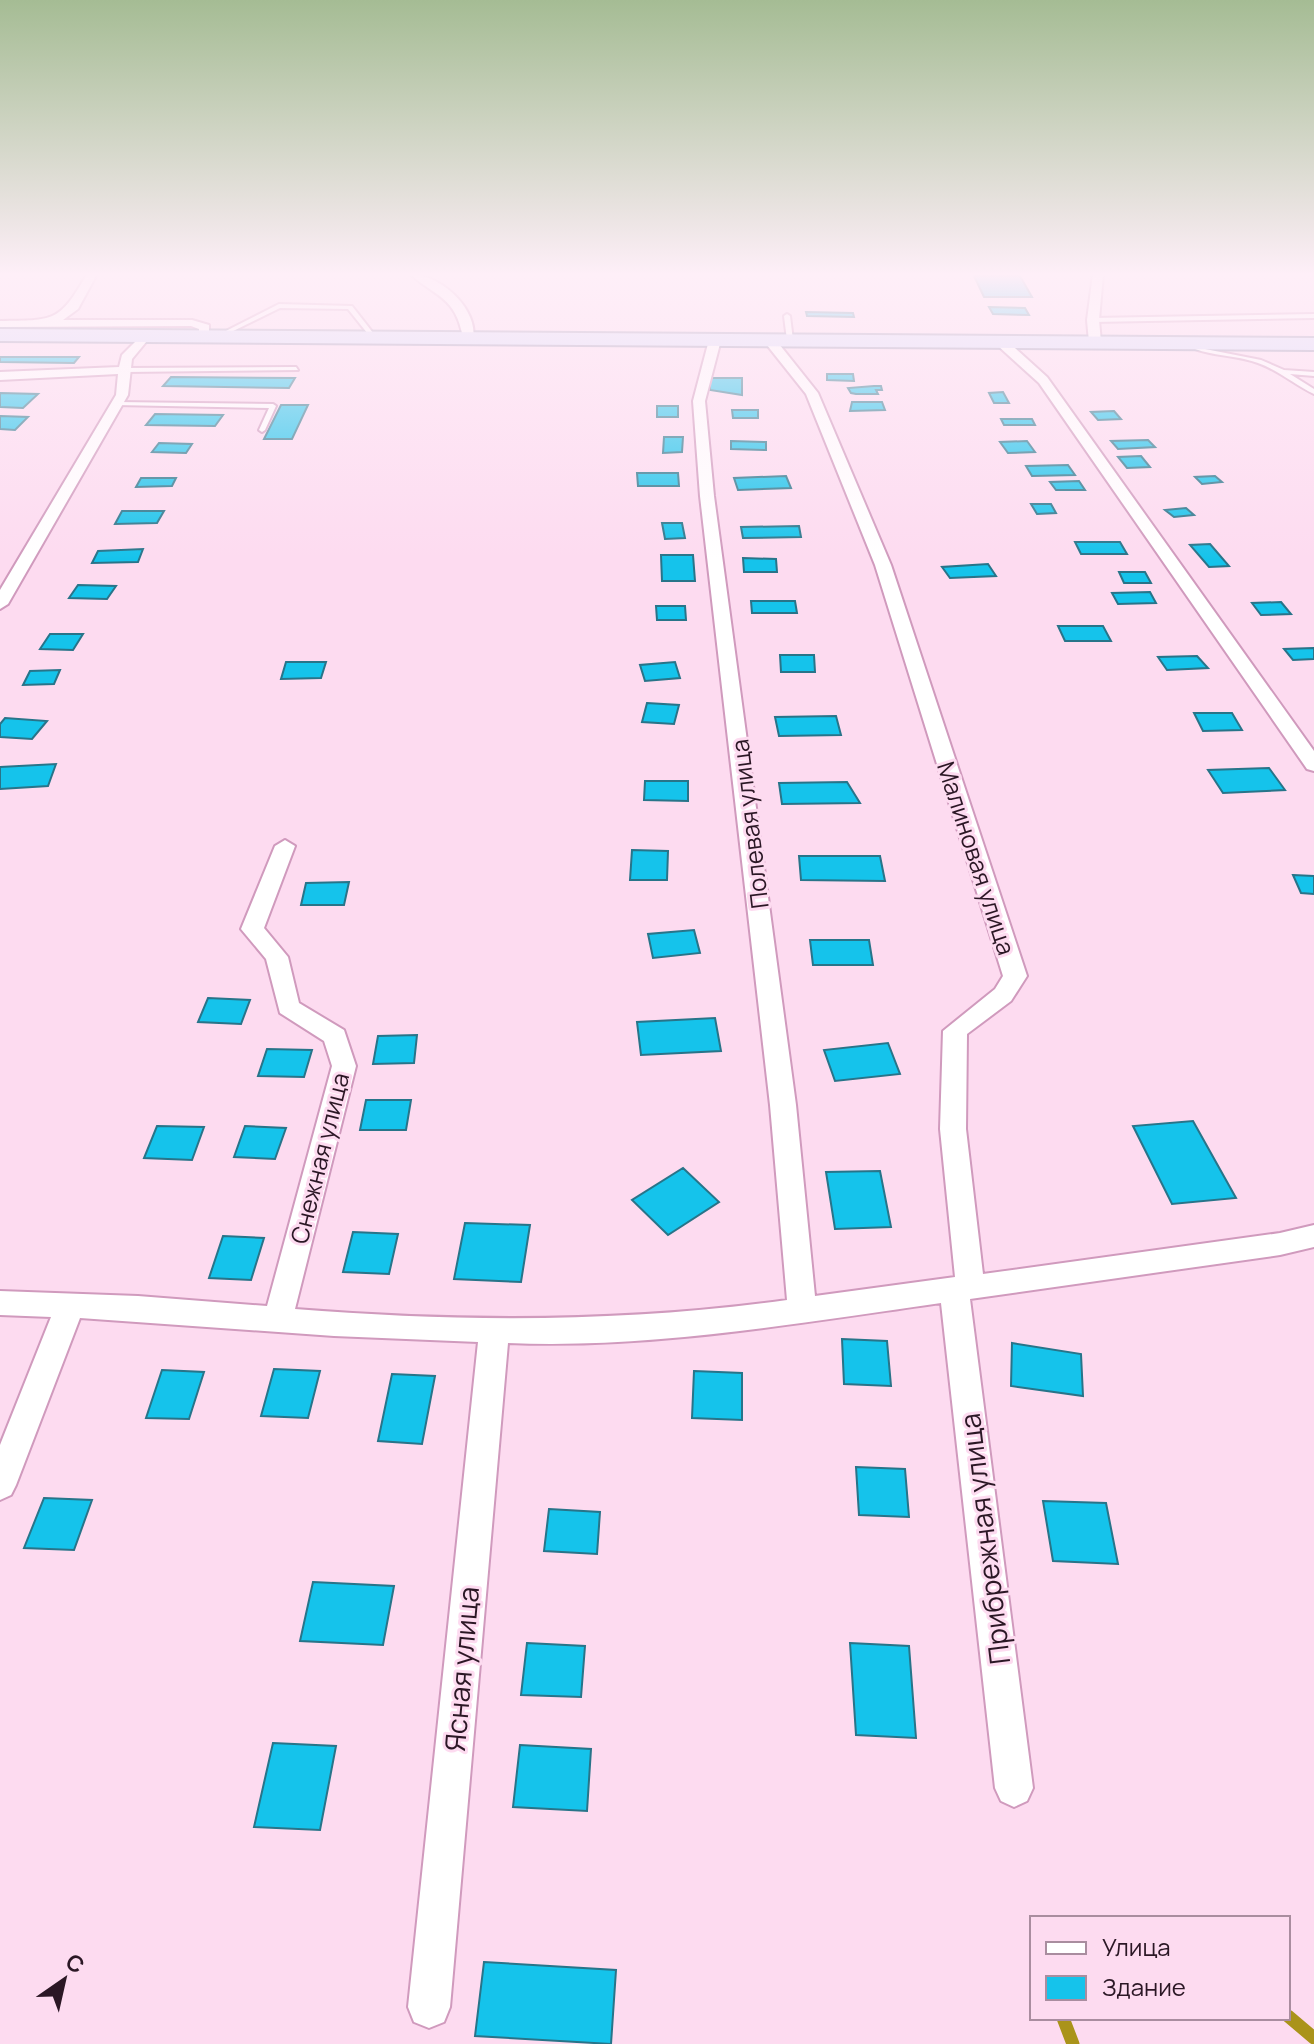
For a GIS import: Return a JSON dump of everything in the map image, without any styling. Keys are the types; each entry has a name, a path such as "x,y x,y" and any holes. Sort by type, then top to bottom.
{"street":[{"name":"Полевая улица","path":"707,369 699,401 707,496 783,1105 802,1311"},
{"name":"Малиновая улица","path":"792,369 812,393 883,565 1015,976 1003,995 955,1031 953,1129 962,1288"},
{"path":"1031,369 1043,380 1314,765"},
{"path":"0,376 126,370 122,395 0,604"},
{"name":"Снежная улица","path":"278,1319 344,1066 335,1036 288,1007 277,957 252,929 285,846"},
{"path":"0,1303 494,1330 636,1329 802,1311 1280,1244 1314,1236"},
{"name":"Прибрежная улица","path":"962,1288 1014,1788"},
{"path":"0,1485 70,1306"},
{"name":"Ясная улица","path":"429,2007 494,1330"}],"lane":[{"path":"126,370 230,369"},
{"path":"1278,369 1314,392"},
{"path":"1284,372 1314,374"},
{"path":"117,404 273,406 262,430"}],"building":[{"path":"827,374 853,374 854,381 827,380"},
{"path":"171,377 295,378 289,388 163,386"},
{"path":"710,378 742,378 742,395 710,390"},
{"path":"881,386 882,390 876,390 878,394 851,393 848,388"},
{"path":"1003,392 1009,403 994,403 989,393"},
{"path":"0,393 38,394 23,408 0,407"},
{"path":"852,402 882,402 885,410 850,411"},
{"path":"281,405 308,405 292,439 264,439"},
{"path":"657,406 678,406 678,417 657,417"},
{"path":"732,410 758,410 758,418 733,418"},
{"path":"1114,411 1121,419 1098,420 1091,412"},
{"path":"155,414 223,415 215,426 146,425"},
{"path":"0,416 28,417 15,430 0,429"},
{"path":"1001,419 1032,419 1035,425 1004,425"},
{"path":"664,437 683,437 682,452 663,453"},
{"path":"1148,440 1155,447 1118,449 1111,441"},
{"path":"731,441 766,442 766,450 731,449"},
{"path":"1027,441 1035,452 1008,453 1000,442"},
{"path":"159,443 192,444 186,453 152,452"},
{"path":"1141,456 1150,467 1127,468 1118,457"},
{"path":"1068,465 1075,475 1032,476 1026,466"},
{"path":"637,473 678,473 679,486 638,486"},
{"path":"786,476 791,488 738,490 734,478"},
{"path":"1215,476 1222,482 1202,484 1195,477"},
{"path":"141,478 176,478 172,486 136,487"},
{"path":"1079,481 1085,490 1056,490 1050,482"},
{"path":"1031,504 1051,504 1056,513 1037,514"},
{"path":"1186,508 1194,515 1174,517 1165,510"},
{"path":"122,511 164,511 157,523 115,524"},
{"path":"662,523 682,523 685,538 665,539"},
{"path":"799,526 801,537 743,538 741,527"},
{"path":"1075,542 1120,542 1127,554 1081,554"},
{"path":"1210,544 1229,566 1209,567 1190,545"},
{"path":"143,549 138,562 92,563 98,551"},
{"path":"661,555 693,555 695,581 662,581"},
{"path":"743,558 776,559 777,572 744,572"},
{"path":"988,564 996,576 950,578 942,567"},
{"path":"1119,572 1145,572 1151,583 1124,583"},
{"path":"78,585 116,586 107,599 69,598"},
{"path":"1150,592 1156,603 1118,604 1112,593"},
{"path":"751,601 795,601 797,613 752,613"},
{"path":"1281,602 1291,614 1261,615 1252,603"},
{"path":"656,606 685,606 686,620 657,620"},
{"path":"1058,626 1103,626 1111,641 1065,641"},
{"path":"50,634 83,634 73,650 40,649"},
{"path":"1314,648 1314,659 1293,660 1284,649"},
{"path":"780,655 814,655 815,672 781,672"},
{"path":"1197,656 1208,668 1167,670 1158,657"},
{"path":"286,662 326,662 321,678 281,679"},
{"path":"675,662 680,678 645,681 640,665"},
{"path":"60,670 54,684 23,685 30,671"},
{"path":"647,703 679,705 674,724 642,722"},
{"path":"1194,713 1232,713 1242,730 1203,731"},
{"path":"836,716 841,735 779,736 775,717"},
{"path":"5,718 47,721 32,739 0,737 0,724"},
{"path":"56,764 48,786 0,789 0,767"},
{"path":"1269,768 1285,790 1223,793 1208,770"},
{"path":"645,781 688,781 688,801 644,800"},
{"path":"847,782 860,803 782,804 779,783"},
{"path":"632,850 668,851 667,880 630,880"},
{"path":"799,856 880,856 885,881 801,880"},
{"path":"1293,875 1314,876 1314,894 1301,893"},
{"path":"349,882 344,905 301,905 306,883"},
{"path":"694,930 700,953 653,958 648,934"},
{"path":"810,940 869,940 873,965 813,965"},
{"path":"208,998 250,1000 241,1024 198,1022"},
{"path":"715,1018 721,1051 641,1055 637,1022"},
{"path":"417,1035 414,1063 373,1064 378,1036"},
{"path":"888,1043 900,1074 835,1081 824,1050"},
{"path":"267,1049 312,1050 304,1077 258,1076"},
{"path":"366,1100 411,1100 406,1130 360,1130"},
{"path":"1193,1121 1236,1198 1172,1204 1133,1126"},
{"path":"157,1126 204,1127 192,1160 144,1158"},
{"path":"245,1126 286,1128 275,1159 234,1157"},
{"path":"683,1168 719,1202 668,1235 632,1200"},
{"path":"880,1171 891,1227 835,1229 826,1172"},
{"path":"465,1223 530,1225 521,1282 454,1279"},
{"path":"353,1232 398,1234 389,1274 343,1272"},
{"path":"223,1236 264,1238 251,1280 209,1278"},
{"path":"842,1339 887,1341 891,1386 844,1384"},
{"path":"1012,1343 1081,1354 1083,1396 1011,1386"},
{"path":"274,1369 320,1371 308,1418 261,1416"},
{"path":"162,1370 204,1372 189,1419 146,1418"},
{"path":"694,1371 742,1373 742,1420 692,1418"},
{"path":"392,1374 435,1376 422,1444 378,1441"},
{"path":"856,1467 905,1469 909,1517 859,1515"},
{"path":"44,1498 92,1500 74,1550 24,1548"},
{"path":"1043,1501 1106,1503 1118,1564 1053,1561"},
{"path":"549,1509 600,1512 597,1554 544,1551"},
{"path":"313,1582 394,1586 383,1645 300,1641"},
{"path":"527,1643 585,1646 581,1697 521,1695"},
{"path":"850,1643 909,1646 916,1738 856,1735"},
{"path":"273,1743 336,1746 320,1830 254,1827"},
{"path":"520,1745 591,1749 587,1811 513,1807"},
{"path":"484,1962 616,1970 611,2044 475,2036"}],"waterway":[{"path":"1290,2018 1314,2038"},
{"path":"1064,2020 1073,2044"}]}
